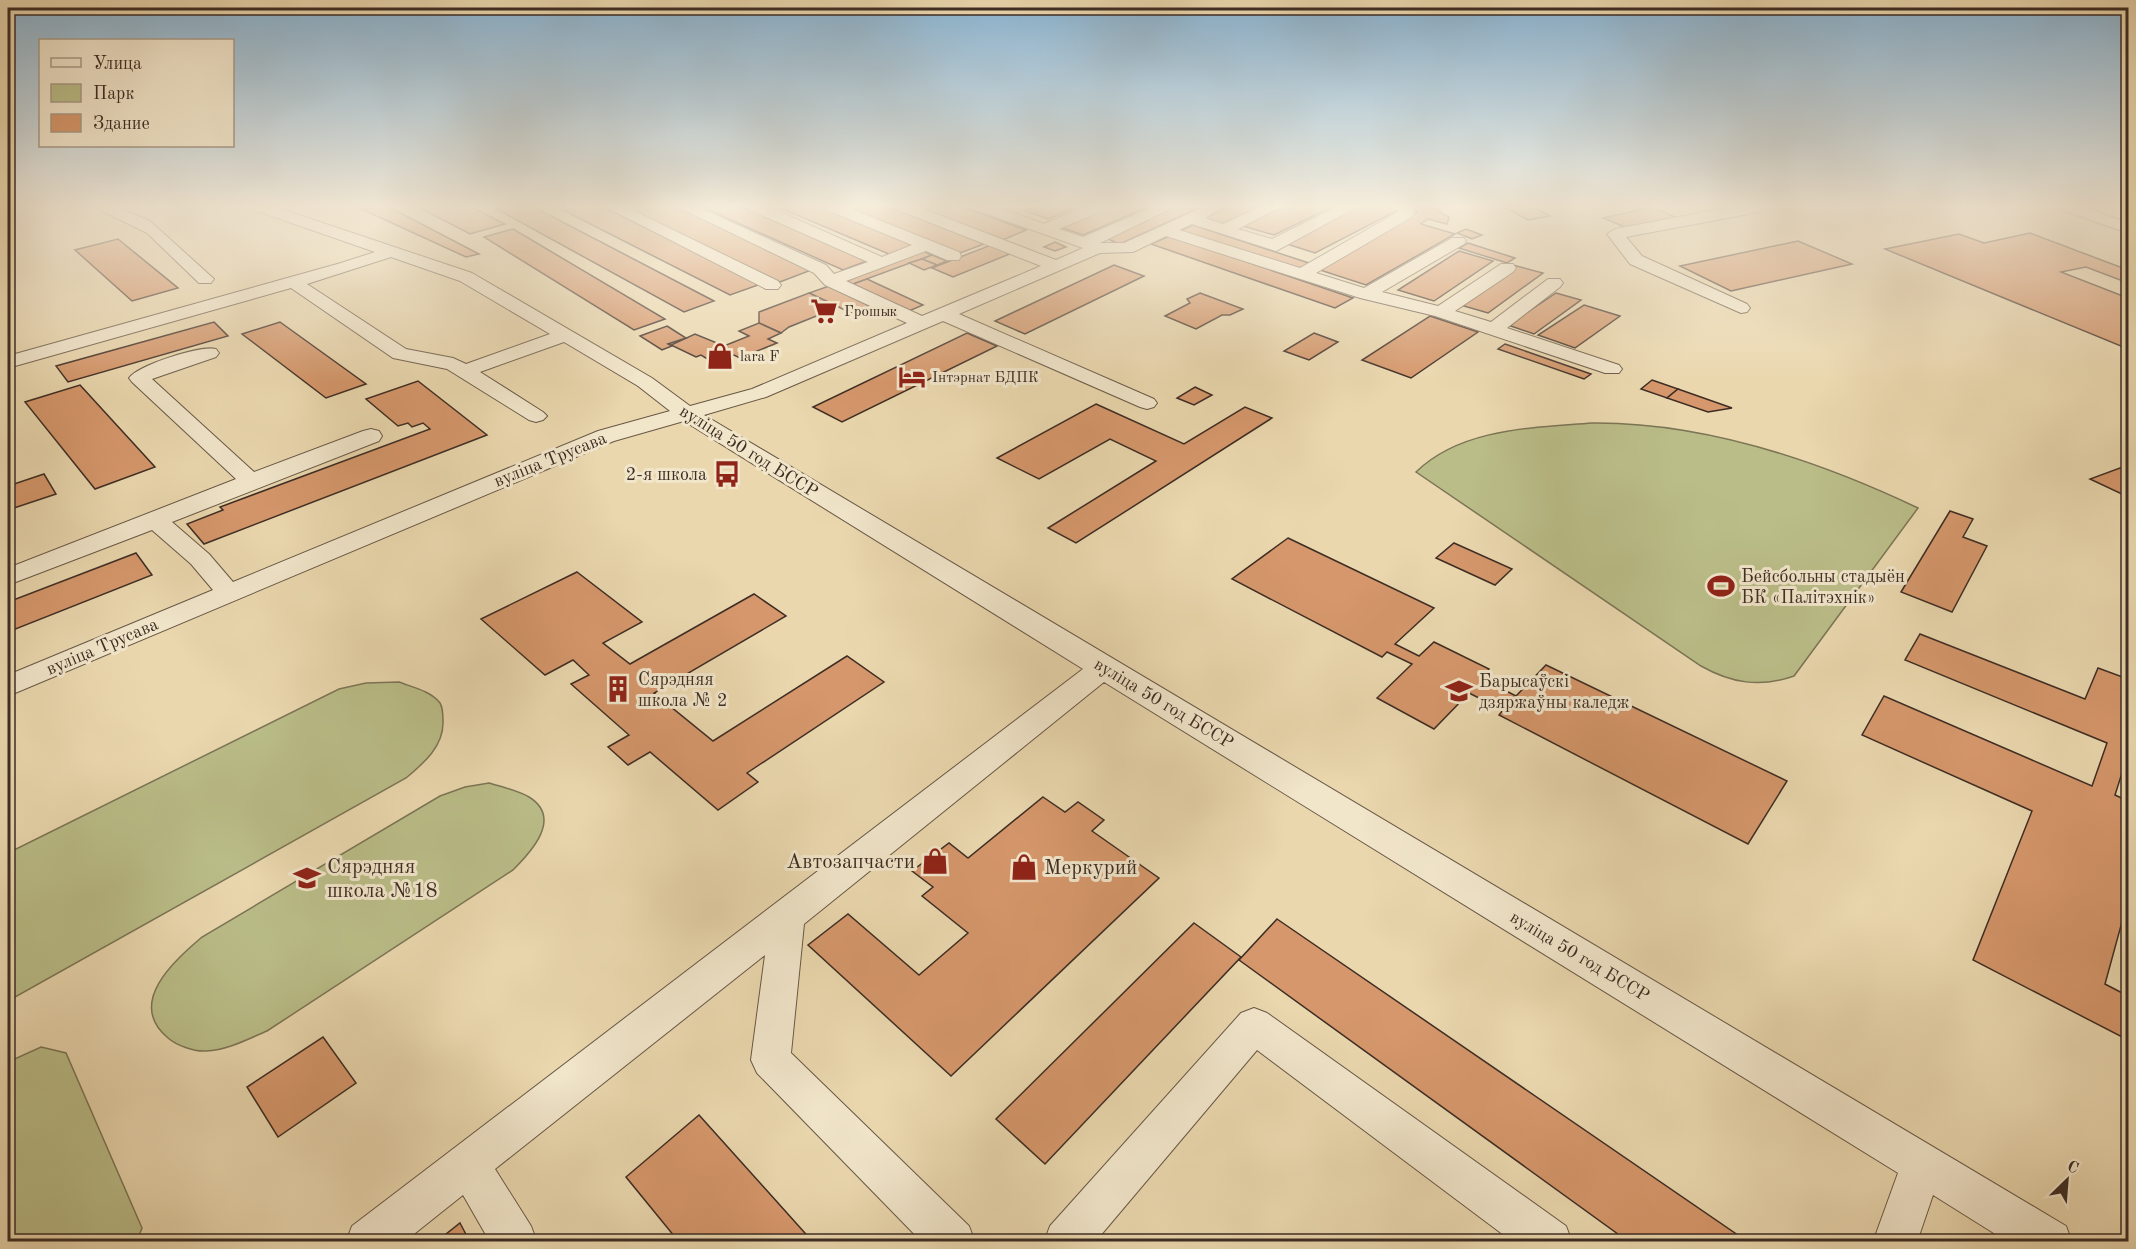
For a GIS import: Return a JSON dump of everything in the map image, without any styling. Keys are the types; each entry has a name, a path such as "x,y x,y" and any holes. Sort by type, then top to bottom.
{"street":[{"path":"190,265 205,279"},
{"path":"8,362 346,265"},
{"name":"вуліца 50 год БССР","path":"433,265 466,277 645,382 686,412 2050,1242"},
{"path":"732,265 772,285"},
{"path":"812,265 820,269 831,281 1146,403"},
{"path":"831,281 875,265"},
{"path":"1278,265 1366,294 1441,312 1612,369"},
{"path":"1304,273 1317,265"},
{"path":"1366,294 1416,265"},
{"path":"1648,265 1741,308"},
{"name":"вуліца Трусава","path":"8,686 228,592 606,436 759,393 1057,266"},
{"path":"1441,312 1507,268"},
{"path":"293,282 400,354 453,364 536,416"},
{"path":"1494,329 1554,283"},
{"path":"465,371 566,335"},
{"path":"209,353 148,372 139,378 251,482"},
{"path":"8,577 371,436"},
{"path":"155,520 200,559 228,592"},
{"path":"368,1242 1105,667"},
{"path":"787,917 771,1060 953,1242"},
{"path":"1066,1242 1254,1024 1551,1242"},
{"path":"468,1164 515,1242"},
{"path":"1895,1242 1922,1164"}],"green space":[{"name":"Бейсбольны стадыён БК «Палітэхнік»","path":"1592,423 1634,424 1676,429 1760,447 1840,474 1918,508 1794,676 1758,683 1735,680 1701,666 1416,472 1434,457 1476,438 1522,429"},
{"path":"399,682 432,695 440,703 443,714 440,738 432,753 406,778 8,1001 8,853 339,689 366,683"},
{"path":"489,783 529,797 539,805 543,815 544,825 535,845 513,870 267,1031 245,1041 214,1050 196,1050 171,1041 156,1025 152,1011 153,997 159,983 179,958 202,937 440,796 465,787"},
{"path":"41,1047 66,1053 142,1228 137,1241 8,1241 8,1062"}],"building":[{"path":"92,265 150,265 178,288 132,301"},
{"path":"530,265 574,265 665,319 634,330"},
{"path":"599,265 646,265 714,301 684,312"},
{"path":"672,265 723,265 761,284 730,295"},
{"path":"745,265 806,265 814,269 780,282"},
{"path":"832,265 856,265 843,270"},
{"path":"884,265 904,265 853,284 844,280"},
{"path":"914,265 936,265 924,270"},
{"path":"939,265 982,265 953,277 932,268"},
{"path":"1113,265 1144,276 1025,334 995,321"},
{"path":"1212,265 1256,265 1353,298 1335,308"},
{"path":"1282,265 1310,265 1299,271"},
{"path":"1319,265 1400,265 1366,285 1314,268"},
{"path":"1437,265 1487,265 1434,301 1398,290"},
{"path":"1513,265 1543,273 1488,313 1457,304"},
{"path":"1683,265 1846,265 1731,291 1680,266"},
{"path":"1925,265 2116,265 2128,270 2128,283 2086,267 2061,272 2128,298 2128,349"},
{"path":"867,279 923,305 909,311 853,284"},
{"path":"829,286 870,305 851,313 809,293"},
{"path":"809,293 839,307 789,327 781,333 759,323 759,312"},
{"path":"1200,293 1243,309 1230,315 1222,315 1196,329 1165,316 1190,303 1187,299"},
{"path":"1556,293 1581,300 1534,334 1508,325"},
{"path":"1584,305 1620,316 1575,348 1538,335"},
{"path":"1430,316 1478,332 1411,378 1362,360"},
{"path":"214,322 228,336 68,382 56,366"},
{"path":"280,322 366,384 326,398 242,334"},
{"path":"759,323 781,333 768,339 777,343 740,358 734,355 714,363 701,355 696,357 671,345 695,334 724,346 749,336 739,331"},
{"path":"667,326 686,338 668,344 672,346 662,350 640,336"},
{"path":"967,333 997,346 842,422 813,407"},
{"path":"1314,333 1338,342 1309,360 1284,351"},
{"path":"1505,344 1591,374 1584,379 1498,349"},
{"path":"1652,380 1678,389 1667,398 1641,389"},
{"path":"418,381 487,435 204,544 187,524 223,510 220,507 430,429 423,423 412,427 408,423 398,426 366,399"},
{"path":"80,385 155,467 95,489 25,402"},
{"path":"1195,387 1212,395 1194,405 1177,398"},
{"path":"1678,389 1732,408 1708,412 1667,398"},
{"path":"1096,404 1184,444 1245,407 1272,418 1076,543 1048,528 1156,461 1110,439 1039,479 997,458"},
{"path":"2128,465 2128,495 2126,496 2090,479"},
{"path":"44,474 56,494 8,510 8,486"},
{"path":"1950,511 1973,519 1963,537 1987,546 1952,612 1901,592"},
{"path":"1288,538 1434,608 1395,644 1419,656 1434,642 1489,669 1481,678 1516,696 1546,665 1787,781 1748,844 1499,715 1503,710 1469,693 1434,729 1377,698 1412,664 1387,652 1382,657 1232,579"},
{"path":"1454,543 1512,569 1495,585 1436,558"},
{"path":"136,553 152,575 8,632 8,602"},
{"name":"Сярэдняя школа № 2","path":"577,572 642,622 603,643 630,664 754,594 786,616 654,693 713,741 847,656 884,682 747,773 758,782 718,810 650,752 628,765 608,747 629,735 571,684 589,675 573,660 545,675 481,619"},
{"path":"1920,634 2085,699 2098,668 2128,679 2128,754 2115,795 2128,801 2128,900 2105,984 2128,996 2128,1040 1973,960 2032,811 1862,735 1884,696 2092,786 2107,743 1905,660"},
{"path":"1043,797 1065,812 1078,802 1104,820 1092,831 1159,878 951,1076 808,945 848,914 919,975 968,933 922,896 933,887 912,871 949,843 968,858"},
{"path":"1277,919 1748,1242 1629,1242 1239,960"},
{"path":"1194,923 1241,957 1045,1164 996,1119"},
{"path":"323,1037 356,1083 278,1137 247,1087"},
{"path":"699,1115 813,1242 679,1242 626,1177"},
{"path":"460,1223 470,1242 436,1242"}],"place":[{"name":"Грошык","path":"824,311"},
{"name":"lara F","path":"720,356"},
{"name":"Інтэрнат БДПК","path":"912,377"},
{"name":"2-я школа","path":"727,474"},
{"name":"Бейсбольны стадыён БК «Палітэхнік»","path":"1721,586"},
{"name":"Сярэдняя школа № 2","path":"618,689"},
{"name":"Барысаўскі дзяржаўны каледж","path":"1459,691"},
{"name":"Автозапчасти","path":"935,861"},
{"name":"Меркурий","path":"1024,867"},
{"name":"Сярэдняя школа №18","path":"307,878"}]}
